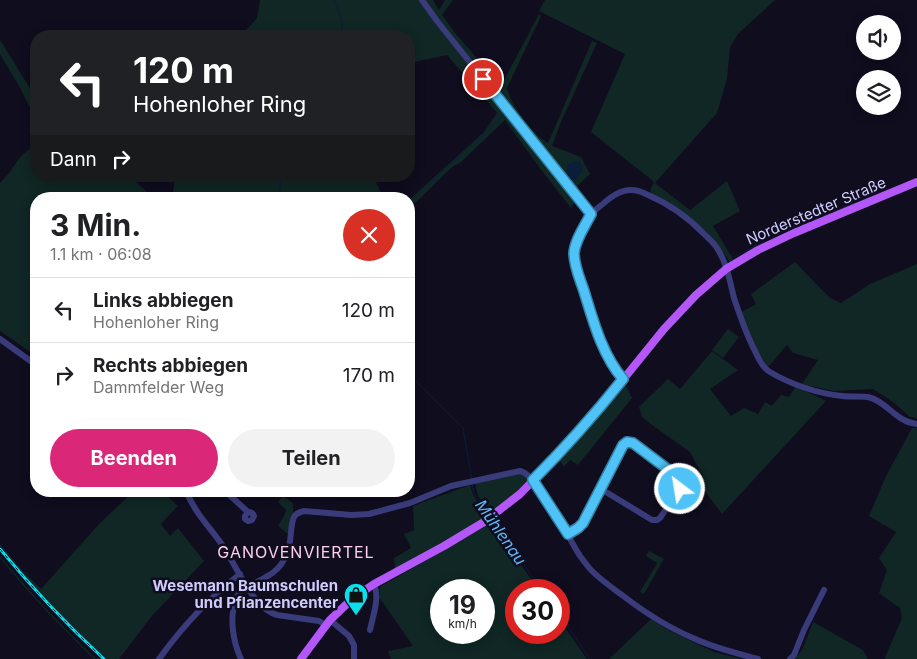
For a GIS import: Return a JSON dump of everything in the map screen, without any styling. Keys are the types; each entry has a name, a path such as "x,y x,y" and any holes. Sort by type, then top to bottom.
{"main road":[{"name":"Norderstedter Straße","path":"301,659 328,623 352,599 374,584 484,522 533,480 592,418 664,329 696,295 726,269 758,250 794,233 917,182"}],"street":[{"path":"422,0 591,214"},
{"path":"623,379 615,370 593,321 574,252 578,239 591,214 611,197 626,190 639,190 673,208 693,222 716,247 726,269 738,312 749,339 766,369 792,382 816,390 841,396 870,398 902,420 917,424"},
{"path":"0,339 30,362"},
{"path":"568,534 583,523 623,445 627,442 633,443 678,477 681,482 680,489 657,520 652,520 606,492 598,494"},
{"path":"241,659 234,636 234,603 241,590 268,576 286,558 290,547 292,523 294,516 298,513 304,511 351,515 369,514 410,503 451,486 523,471 533,480 580,556 606,584 659,621 694,639 758,659"},
{"path":"189,497 192,505 225,549 259,602 271,613 328,623 349,636 354,645 354,659"},
{"path":"232,497 248,512"},
{"path":"159,659 171,642 213,595 240,574"},
{"path":"370,630 377,592 374,584"},
{"path":"790,659 794,655 824,590"}],"green space":[{"path":"260,0 433,0 439,10 445,0 453,0 442,15 501,86 539,14 541,16 507,88 509,95 523,118 548,143 592,41 597,43 552,146 581,157 590,174 578,185 578,194 571,208 505,120 415,203 415,195 484,132 497,113 447,55 415,62 415,30 246,30 257,18"},
{"path":"545,0 775,0 738,34 730,47 727,79 717,113 655,183 690,210 727,181 740,211 713,226 733,259 730,262 719,246 652,195 651,187 654,183 653,181 591,132 625,54 539,11"},
{"path":"0,40 30,88 30,107 19,86 0,54"},
{"path":"30,148 30,182 135,182 147,192 30,192 30,352 0,331 0,183 20,157"},
{"path":"174,182 376,182 381,192 173,192"},
{"path":"795,262 830,298 841,303 870,284 917,264 917,418 910,417 893,402 873,389 834,391 802,384 818,360 793,353 787,345 768,367 756,349 740,313 756,304 751,294"},
{"path":"728,329 739,337 723,358 712,350"},
{"path":"712,351 738,370 710,389 731,416 744,408 758,414 765,402 772,406 781,395 789,397 796,386 826,401 722,514 704,490 702,475 690,452 642,417 639,407 668,379 680,389"},
{"path":"625,383 632,398 578,465 570,460 564,467 560,461 589,429"},
{"path":"912,428 917,428 917,659 885,659 902,618 900,608 879,593 887,570 879,558 896,532 869,516 886,476"},
{"path":"518,473 527,478 526,484 492,513 490,510 488,511 478,496 475,483"},
{"path":"470,485 473,495 488,516 395,570 394,558 411,548 404,534 414,530 413,506"},
{"path":"128,497 168,497 178,506 161,524 170,536 178,528 204,561 151,617 119,659 107,659 78,632 0,546 0,544 41,589 100,523"},
{"path":"284,497 293,503 290,533 287,533 278,526 286,510 278,502"},
{"path":"491,523 531,579 505,579 505,644 570,644 570,635 587,659 391,659 388,651 413,646 379,597 380,587"},
{"path":"649,551 664,559 644,594 640,592 657,563 646,556"},
{"path":"0,556 46,609 96,659 45,610"},
{"path":"651,619 668,630 714,652 742,659 609,659"},
{"path":"813,622 863,650 868,659 794,659 802,650"}],"water":[{"path":"580,161 583,171 574,181 569,179 566,172 568,164"}],"waterway":[{"name":"Mühlenau","path":"334,0 342,22 342,30"},
{"path":"415,197 501,118"},
{"name":"Mühlenau","path":"280,182 280,192"},
{"path":"734,257 778,234 870,197"},
{"name":"Mühlenau","path":"415,380 463,428 472,480"},
{"name":"Mühlenau","path":"472,484 474,494 489,515"},
{"name":"Mühlenau","path":"492,520 534,579"},
{"name":"Mühlenau","path":"570,630 590,659"}],"railway":[{"path":"0,549 50,606 104,659"}],"place":[{"name":"Wesemann Baumschulen und Pflanzencenter","path":"356,616"}],"district":[{"name":"GANOVENVIERTEL","path":"296,552"}],"route":[{"path":"483,79 591,214 578,239 574,252 576,264 593,321 603,346 615,370 623,379 568,445 533,480 568,534 583,523 623,445 627,442 633,443 678,477 681,482 680,489"}]}
